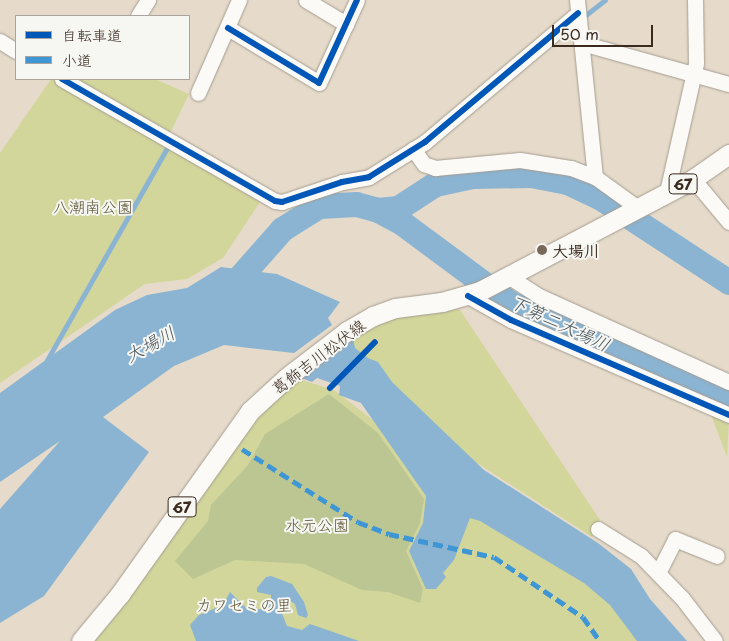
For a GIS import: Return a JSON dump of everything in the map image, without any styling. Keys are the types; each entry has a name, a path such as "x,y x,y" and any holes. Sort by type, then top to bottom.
{"main road":[{"name":"葛飾吉川松伏線","path":"81,641 120,594 239,426 287,377 347,331 373,316 395,308 474,294 693,179 729,154"}],"street":[{"path":"139,15 148,0"},
{"path":"198,93 239,0"},
{"path":"306,0 346,24"},
{"path":"228,28 319,83 356,0"},
{"path":"667,192 693,74 696,0"},
{"path":"578,6 595,177"},
{"path":"64,80 275,201 282,202 342,182 370,178 413,149 578,6"},
{"path":"0,41 15,50"},
{"path":"582,43 729,84"},
{"path":"413,149 424,164 435,168 520,160 571,168 595,177 630,212"},
{"path":"693,179 729,222"},
{"path":"507,276 536,295 729,382"},
{"path":"474,294 511,320 729,415"},
{"path":"598,529 641,556 682,598 715,641"},
{"path":"658,573 675,539 717,556"}],"green space":[{"name":"八潮南公園","path":"50,80 157,80 189,94 164,146 260,202 223,258 187,279 145,284 0,383 0,153"},
{"path":"444,307 460,310 600,520 592,537 317,360 360,326 398,314"},
{"name":"水元公園","path":"295,378 334,390 623,613 638,641 88,641 244,425"},
{"path":"329,394 378,433 424,499 420,523 406,551 423,589 420,603 388,592 362,590 304,564 235,560 193,579 175,561 208,521 211,505 248,465 265,434"},
{"path":"710,412 729,420 727,457"}],"water":[{"path":"221,267 277,274 340,302 328,318 332,325 294,353 224,345 174,366 103,417 149,452 44,596 0,623 0,509 60,441 0,482 0,393 115,310 147,295 187,288"},
{"path":"353,339 355,348 368,358 378,362 392,382 484,470 598,543 631,569 650,599 687,641 637,641 610,605 584,583 480,521 470,518 454,560 443,573 446,577 436,589 426,589 409,551 423,523 426,496 361,403 339,395 340,386 317,378 312,382 301,378"},
{"path":"271,576 292,584 304,602 308,615 306,618 298,615 295,604 287,599 279,606 287,626 302,630 310,624 359,641 196,641 190,625 199,615 223,605 230,592 247,609 265,609 271,602 271,595 257,592 257,588 266,577"}],"waterway":[{"path":"582,18 605,0"},
{"path":"46,362 169,145"},
{"name":"下第二大場川","path":"378,210 398,208 435,184 472,176 531,175 567,182 601,198 729,282"},
{"name":"下第二大場川","path":"223,296 282,229 319,206 356,204 378,210 402,223 510,303 729,399"}],"marked path":[{"path":"242,449 358,522 389,534 494,557 583,617 600,641"}],"cycle path":[{"path":"228,28 319,83 357,0"},
{"path":"64,80 275,201 282,202 342,182 369,177 425,142 578,13"},
{"path":"468,296 511,320 729,415"},
{"path":"330,388 375,342"}],"place":[{"name":"大場川","path":"542,250"}],"park label":[{"name":"カワセミの里","path":"244,604"}]}
